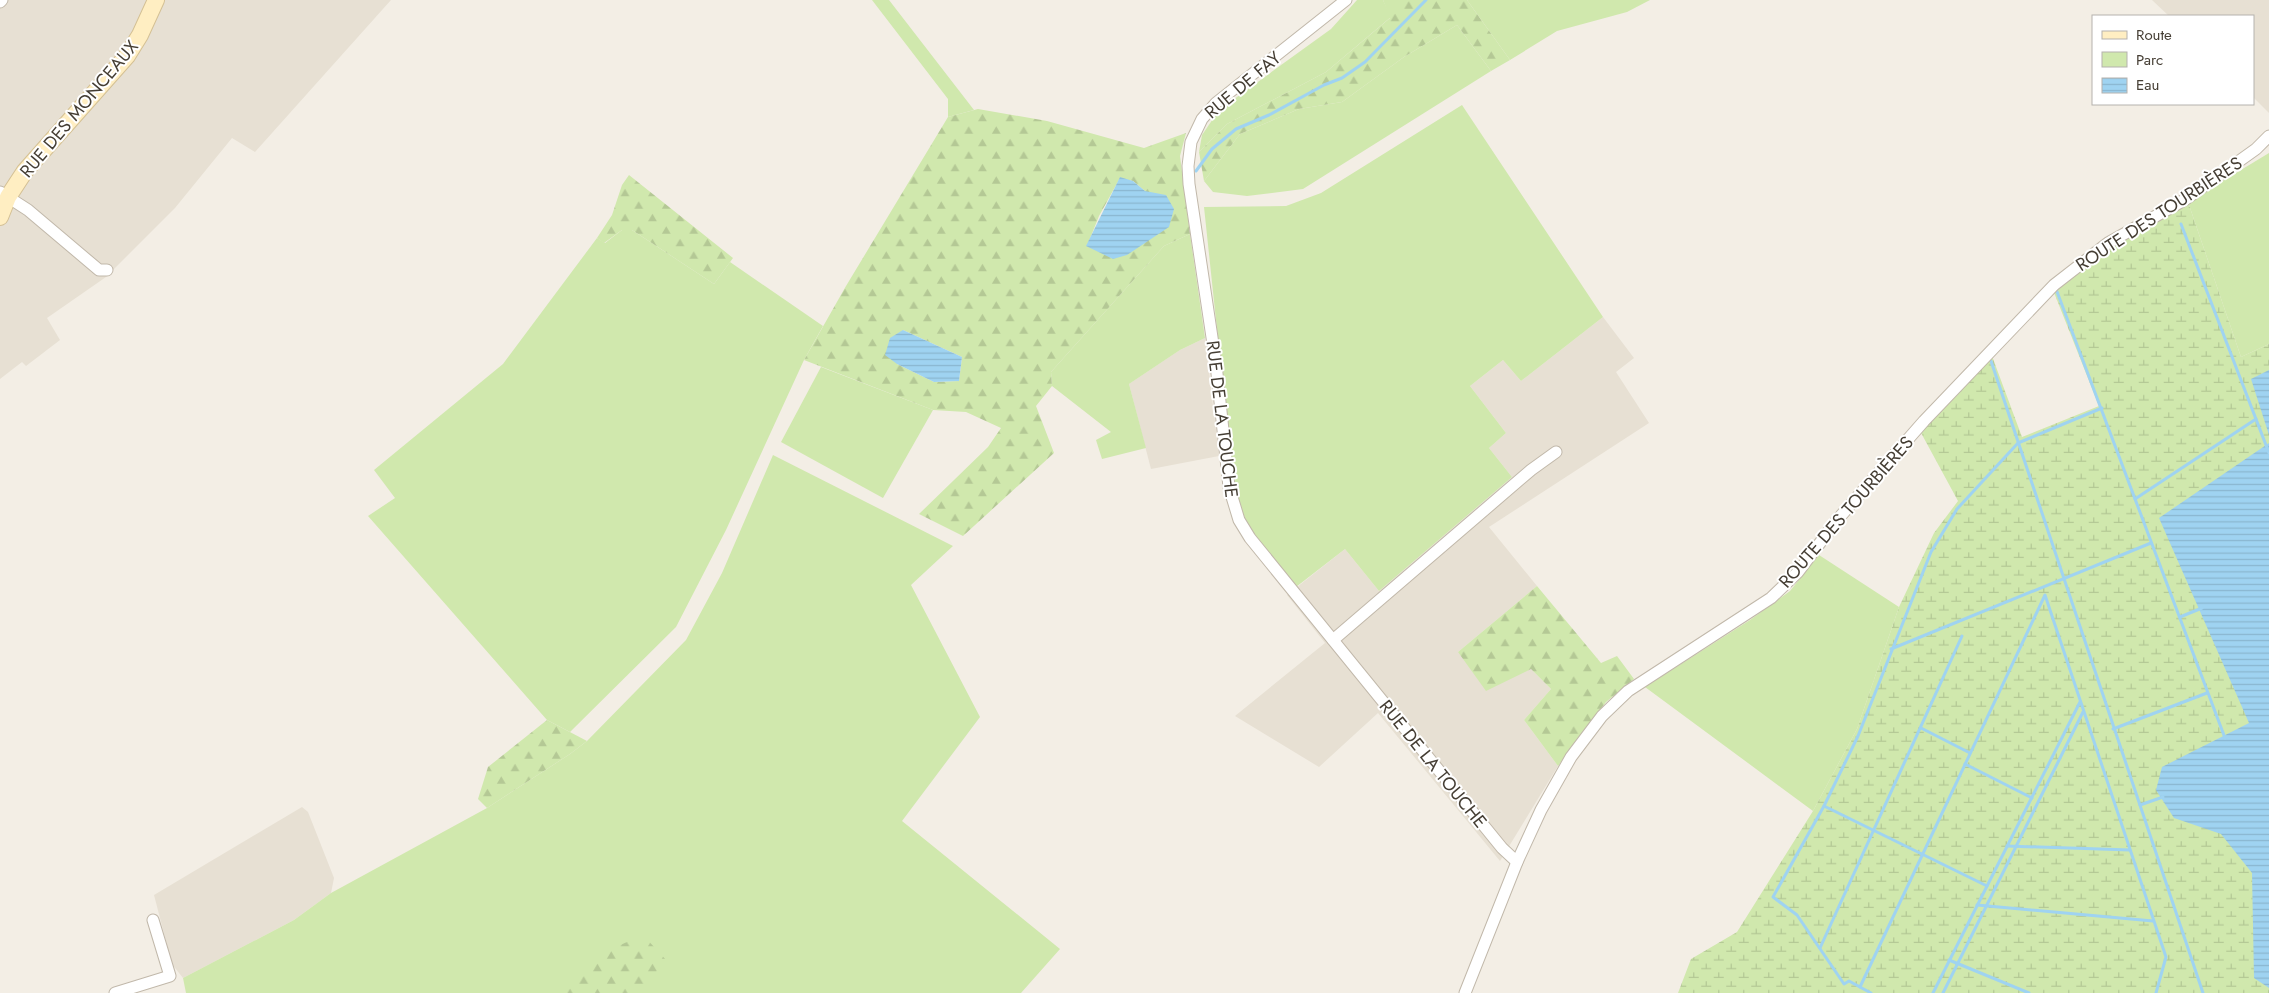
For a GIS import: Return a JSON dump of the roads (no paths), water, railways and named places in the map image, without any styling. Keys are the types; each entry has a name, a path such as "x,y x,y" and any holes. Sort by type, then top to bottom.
{"main road":[{"name":"RUE DES MONCEAUX","path":"0,217 4,195 127,56 140,35 156,0"}],"street":[{"name":"RUE DE FAY","path":"1190,196 1188,166 1191,142 1196,129 1207,113 1346,0"},
{"name":"ROUTE DES TOURBIÈRES","path":"1465,993 1516,862 1541,810 1571,757 1602,716 1628,691 1771,598 1798,572 1838,519 1924,421 2054,285 2108,243 2186,199 2256,149 2269,136"},
{"path":"4,195 56,233 99,270 107,270"},
{"name":"RUE DE LA TOUCHE","path":"1190,196 1216,364 1226,464 1232,503 1239,520 1250,538 1502,848 1516,862"},
{"path":"1333,640 1531,470 1556,452"},
{"path":"115,993 170,976 153,920"}],"water":[{"path":"1120,177 1133,181 1145,191 1166,195 1174,209 1169,227 1127,255 1113,259 1086,246"},
{"path":"903,330 962,357 959,381 934,382 897,364 885,355 890,338"},
{"path":"2269,370 2269,435 2251,379"},
{"path":"2269,443 2269,988 2254,978 2252,873 2221,834 2174,818 2156,790 2162,767 2249,723 2159,518"}],"waterway":[{"path":"1196,171 1212,149 1236,129 1269,115 1324,85 1342,78 1365,62 1426,0"},
{"path":"2181,224 2269,453"},
{"path":"2056,289 2225,738"},
{"path":"1991,361 2203,993"},
{"path":"1871,993 1849,981 1844,984 1797,915 1773,897 1824,806 1858,736 1931,552 1957,509 2018,443 2102,408"},
{"path":"2135,499 2256,419"},
{"path":"1891,649 2151,543"},
{"path":"1860,987 2045,595 2166,957 2156,993"},
{"path":"2180,617 2202,608"},
{"path":"1820,948 1962,636"},
{"path":"2113,729 2207,693"},
{"path":"1933,993 2080,702"},
{"path":"1943,993 2083,712"},
{"path":"1921,728 1970,753"},
{"path":"1965,764 2032,798"},
{"path":"2140,805 2163,797"},
{"path":"1824,806 1987,886"},
{"path":"2007,846 2130,850"},
{"path":"1977,905 2153,921"},
{"path":"1949,960 2029,993"}]}
